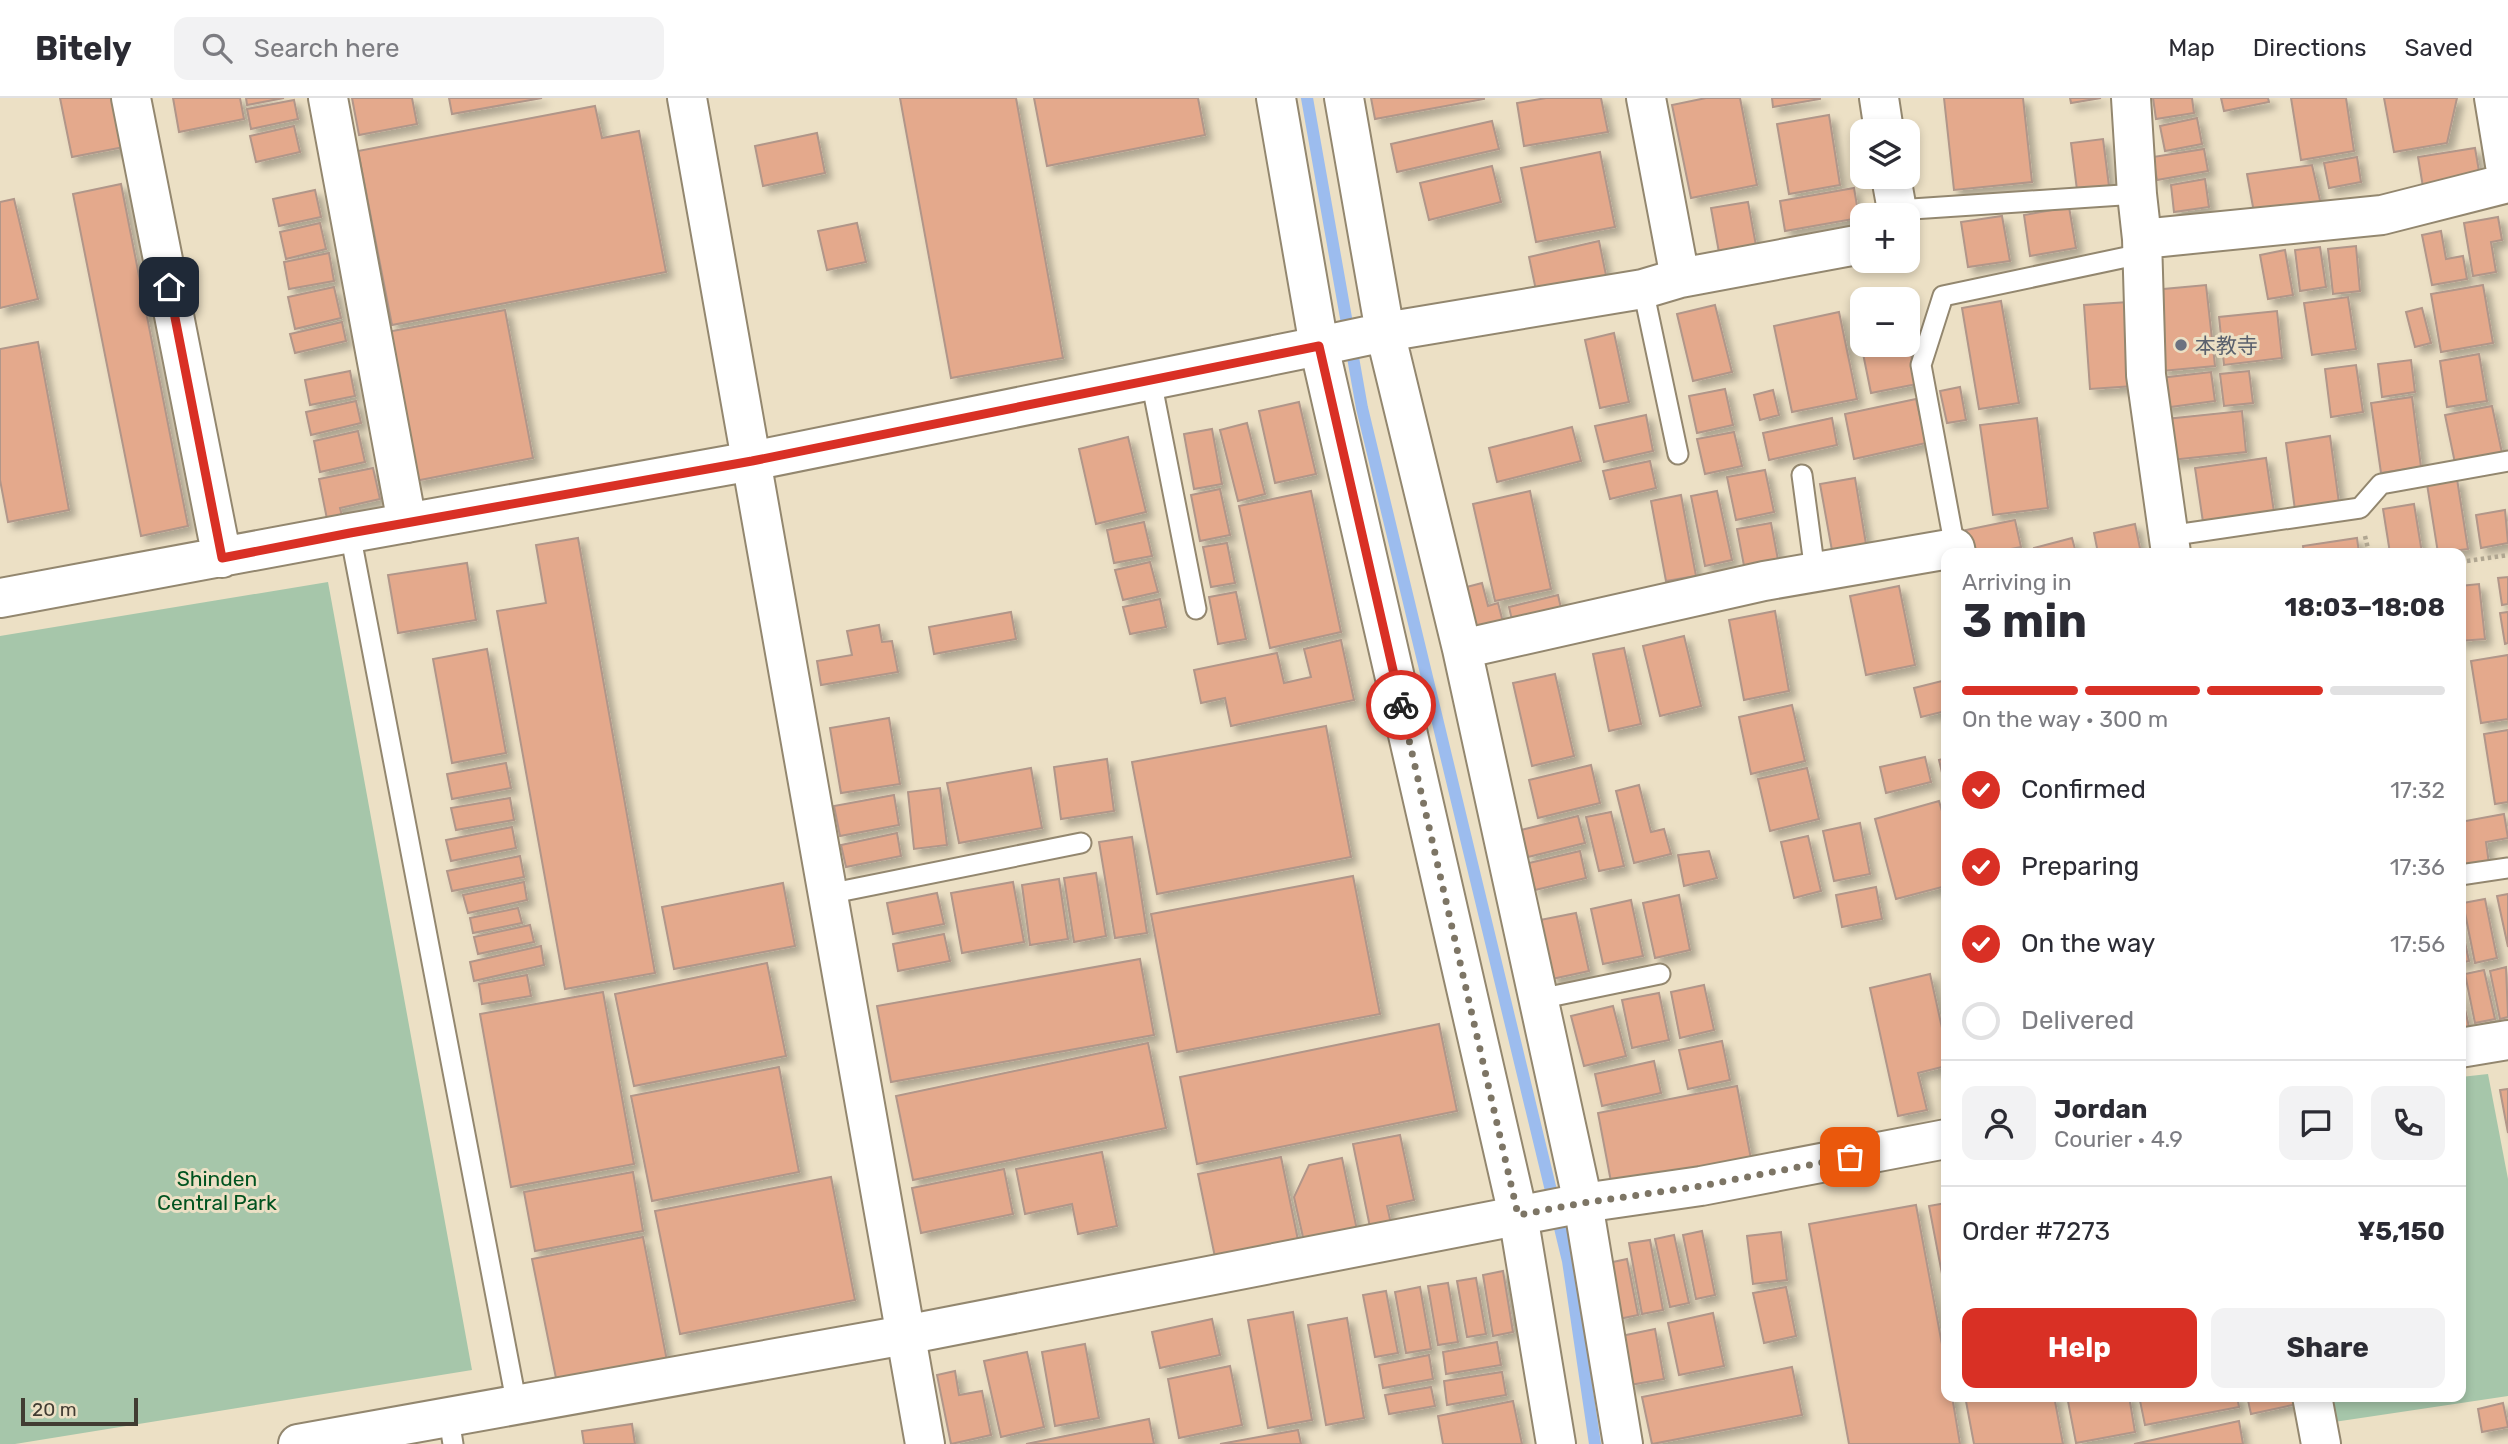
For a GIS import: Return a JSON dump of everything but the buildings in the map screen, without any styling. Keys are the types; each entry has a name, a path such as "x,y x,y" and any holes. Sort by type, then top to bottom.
{"street":[{"path":"131,98 222,558"},
{"path":"328,98 407,523"},
{"path":"687,98 925,1444"},
{"path":"1276,98 1351,339 1462,649 1582,1203 1623,1444"},
{"path":"1344,98 1351,339 1524,1214 1556,1444"},
{"path":"1646,98 1680,278"},
{"path":"1879,98 1882,119"},
{"path":"2131,98 2142,246 2146,375 2169,544"},
{"path":"2142,246 2382,215 2508,183 2494,98"},
{"path":"0,598 752,461 1351,339 1643,289 1680,278 1850,246"},
{"path":"1462,649 1764,581 1941,553"},
{"path":"2466,1047 2508,1040"},
{"path":"298,1444 451,1431 517,1406 905,1335 1582,1203 1701,1186 1941,1140"},
{"path":"2313,1402 2321,1444"}],"lane":[{"path":"1894,201 2137,194"},
{"path":"1954,548 1921,365 1943,296 2142,246"},
{"path":"1643,289 1678,454"},
{"path":"1151,380 1196,608"},
{"path":"2169,544 2360,508 2381,484 2508,461"},
{"path":"1802,475 1815,572"},
{"path":"350,533 517,1406"},
{"path":"828,894 1082,843"},
{"path":"2466,874 2508,868"},
{"path":"1539,999 1660,974"}],"path":[{"path":"2466,561 2508,555"}],"green space":[{"name":"Shinden Central Park","path":"328,582 472,1370 15,1444 0,1444 0,636"},
{"path":"2488,1074 2508,1179 2508,1396 2334,1422 2330,1402 2466,1402 2466,1076"}],"waterway":[{"path":"1307,98 1362,408 1568,1261 1595,1444"}],"way so far":[{"path":"1401,705 1518,1215 1701,1186 1850,1157"}],"place":[{"name":"本教寺","path":"2181,345"}],"route":[{"path":"169,287 222,558 752,461 1319,346 1401,705"}]}
